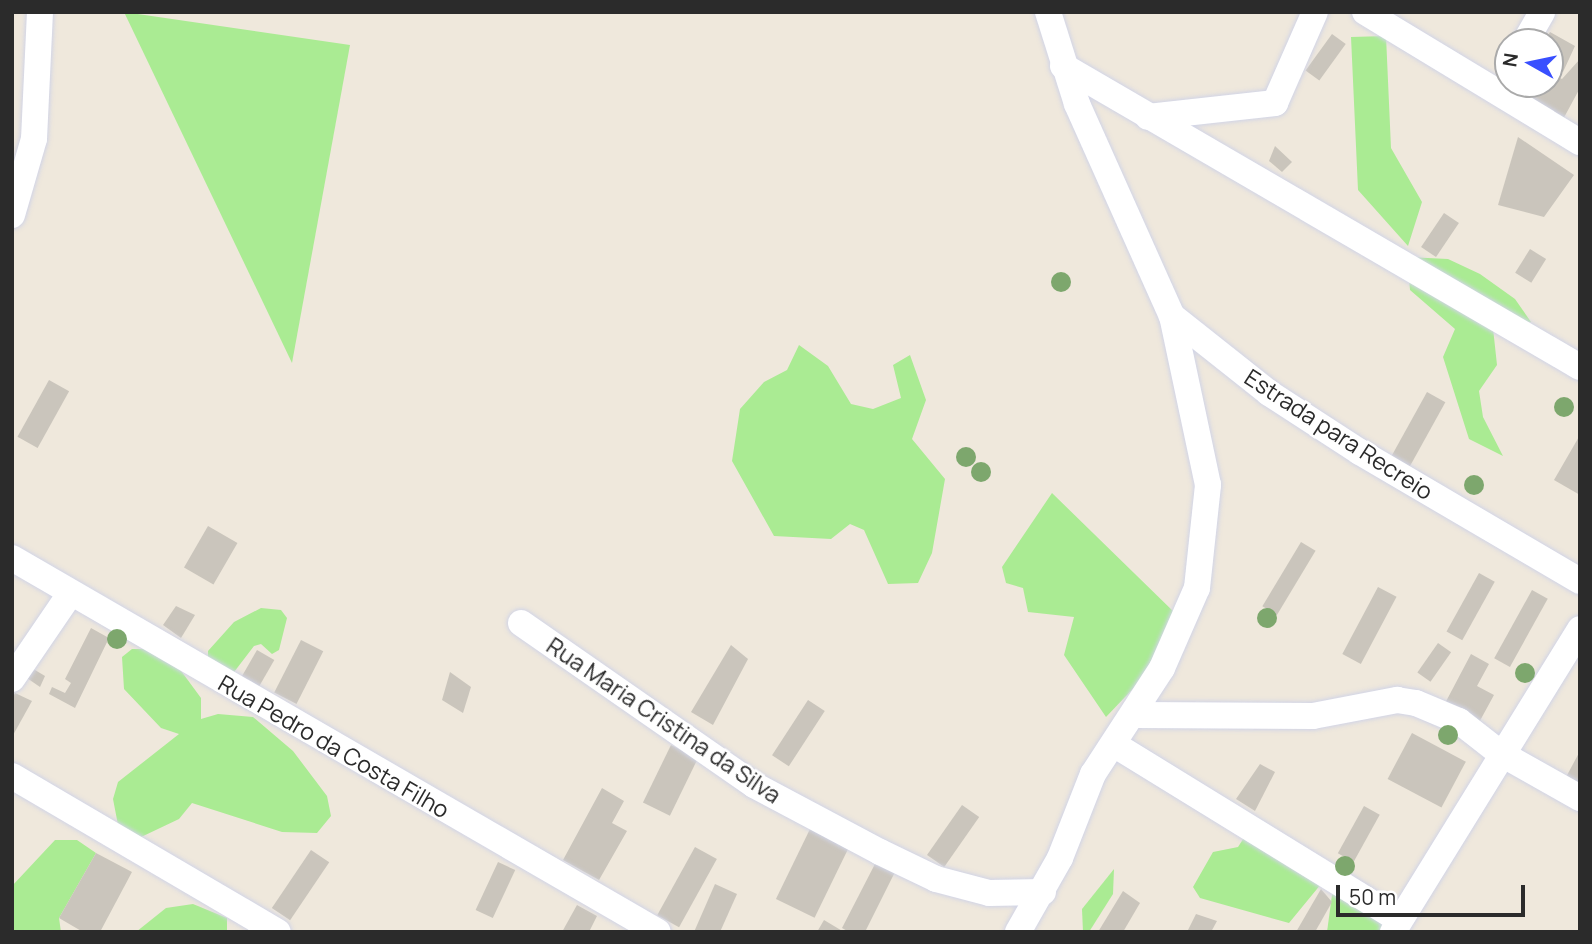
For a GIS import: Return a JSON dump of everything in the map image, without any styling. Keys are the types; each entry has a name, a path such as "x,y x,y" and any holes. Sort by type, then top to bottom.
{"street":[{"path":"12,215 34,139 40,12"},
{"name":"Estrada para Recreio","path":"1048,12 1063,66 1172,316 1269,393 1348,445 1580,581"},
{"path":"1148,117 1275,103 1315,12"},
{"path":"1365,12 1494,79"},
{"path":"1533,28 1542,12"},
{"path":"1063,66 1580,367"},
{"path":"1522,98 1580,142"},
{"path":"1018,932 1043,892 1093,774 1136,715 1197,588 1204,544 1208,485 1172,316"},
{"name":"Rua Pedro da Costa Filho","path":"12,558 658,932"},
{"path":"12,678 70,594"},
{"name":"Rua Maria Cristina da Silva","path":"522,623 754,785 880,852 936,879 989,893 1043,892"},
{"path":"1115,745 1397,926 1500,753 1580,629"},
{"path":"1136,715 1313,716 1397,700 1459,720 1500,753 1580,798"},
{"path":"12,776 264,928"}],"green space":[{"path":"124,12 350,45 292,363"},
{"path":"1386,36 1391,148 1422,202 1408,246 1358,190 1351,37"},
{"path":"1407,257 1448,259 1480,274 1515,299 1531,322 1493,328 1497,365 1479,391 1483,417 1503,456 1469,439 1443,357 1455,329 1410,290"},
{"path":"799,345 828,366 851,404 873,409 901,398 893,365 910,355 926,400 912,439 945,479 932,553 918,583 888,584 864,530 850,524 831,539 774,536 732,461 740,409 764,382 787,370"},
{"path":"1052,493 1176,614 1149,672 1106,717 1064,655 1074,617 1028,612 1023,588 1006,583 1002,567"},
{"path":"261,608 281,610 287,618 279,650 272,654 261,644 254,646 231,676 208,664 208,651 234,622"},
{"path":"132,649 165,649 201,698 201,719 218,714 253,717 293,751 327,796 331,816 317,833 282,832 192,803 179,819 139,838 118,825 113,799 118,782 179,734 161,728 124,689 122,657"},
{"path":"1249,830 1326,878 1289,923 1200,898 1193,887 1213,852 1238,847"},
{"path":"55,840 77,840 96,853 59,918 61,932 12,932 12,886"},
{"path":"1114,869 1113,894 1089,932 1083,932 1082,909"},
{"path":"1339,891 1386,913 1380,932 1327,932 1332,895"},
{"path":"193,904 227,918 227,932 136,932 166,908"}],"building":[{"path":"1332,34 1346,44 1319,80 1306,70"},
{"path":"1564,40 1575,46 1564,70"},
{"path":"1580,59 1580,88 1561,123 1523,98 1564,98 1564,77"},
{"path":"1518,137 1574,175 1544,217 1498,205"},
{"path":"1275,146 1292,162 1282,172 1269,161"},
{"path":"1444,213 1459,223 1436,257 1421,247"},
{"path":"1530,249 1546,259 1531,283 1515,273"},
{"path":"49,380 69,391 38,448 17,437"},
{"path":"1427,392 1445,402 1406,474 1387,464"},
{"path":"1580,435 1580,495 1554,480"},
{"path":"208,526 237,543 213,585 184,568"},
{"path":"1301,542 1316,551 1277,615 1262,606"},
{"path":"1479,573 1495,582 1462,640 1447,632"},
{"path":"1378,587 1397,597 1361,664 1342,654"},
{"path":"1532,590 1548,599 1510,667 1494,658"},
{"path":"176,606 195,615 181,638 163,625"},
{"path":"91,628 109,638 75,708 49,694 52,687 65,693 71,683 65,679"},
{"path":"301,640 323,651 296,704 274,693"},
{"path":"1438,643 1451,652 1430,682 1417,672"},
{"path":"731,645 748,659 713,725 691,712"},
{"path":"257,650 274,660 256,691 239,681"},
{"path":"1471,654 1489,664 1477,686 1494,695 1476,728 1442,709"},
{"path":"30,667 45,676 40,687 24,676"},
{"path":"450,672 471,687 463,713 442,700"},
{"path":"15,693 32,701 12,737 12,698"},
{"path":"808,700 825,711 789,766 772,755"},
{"path":"1412,733 1466,762 1441,808 1388,779"},
{"path":"671,745 698,758 670,816 643,803"},
{"path":"1580,751 1580,786 1565,779"},
{"path":"1260,764 1275,772 1255,811 1236,799"},
{"path":"602,788 624,801 612,823 627,831 599,880 563,860"},
{"path":"962,805 979,817 944,867 927,855"},
{"path":"1364,806 1380,815 1354,862 1338,853"},
{"path":"811,827 850,846 815,918 776,899"},
{"path":"695,847 717,859 679,927 657,915"},
{"path":"311,850 329,862 290,920 272,908"},
{"path":"96,853 132,872 100,932 83,932 59,918"},
{"path":"498,862 515,870 493,918 476,910"},
{"path":"876,862 895,872 865,932 849,932 842,928"},
{"path":"715,884 737,894 720,932 694,932"},
{"path":"1321,889 1332,902 1315,932 1296,932"},
{"path":"1123,891 1140,903 1123,932 1098,932"},
{"path":"577,905 597,916 589,932 562,932"},
{"path":"1196,914 1217,921 1211,932 1187,932"},
{"path":"824,920 844,932 817,932"}]}
